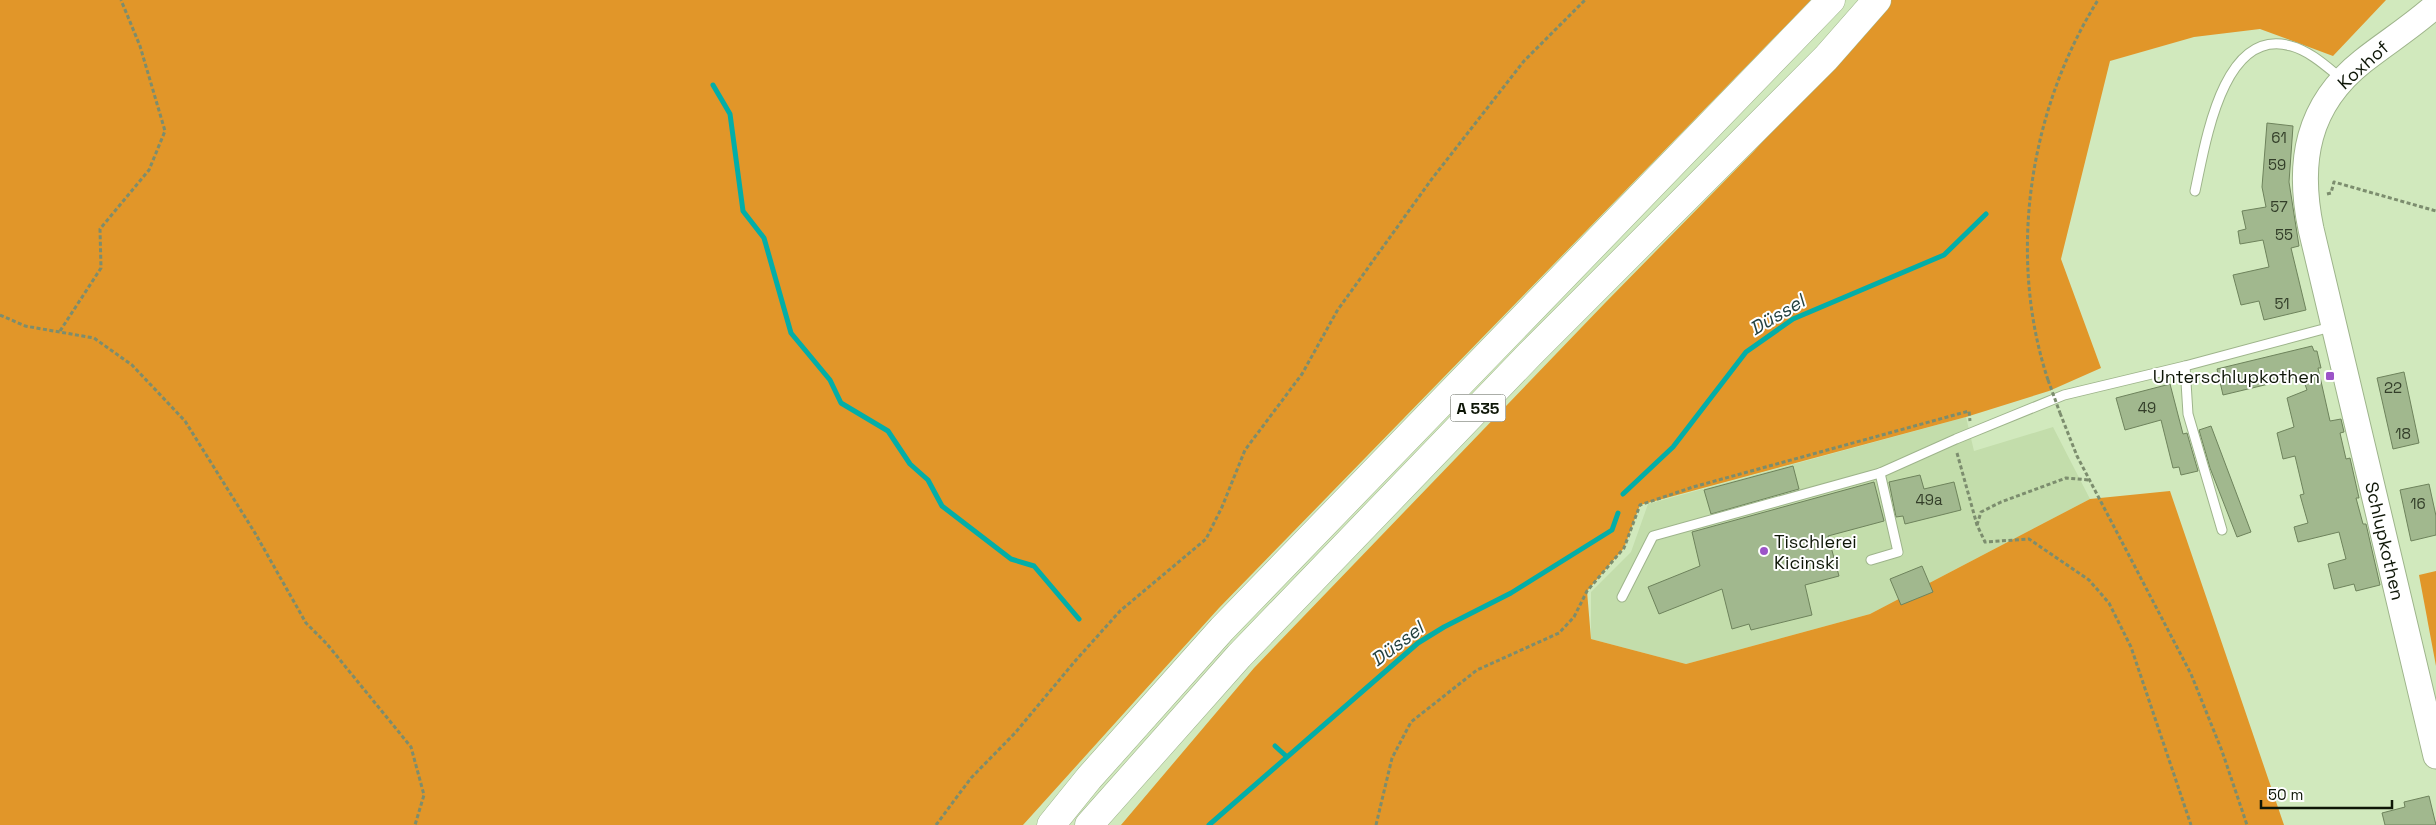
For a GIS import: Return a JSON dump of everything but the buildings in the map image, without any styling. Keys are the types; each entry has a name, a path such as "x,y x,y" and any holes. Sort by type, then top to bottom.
{"highway":[{"name":"A 535","path":"1051,825 1090,778 1222,629 1831,0"},
{"name":"A 535","path":"1089,825 1246,649 1530,354 1826,58 1878,0"}],"main road":[{"name":"Koxhof","path":"2309,140 2321,109 2342,80 2362,61 2436,5"},
{"name":"Schlupkothen","path":"2309,140 2305,166 2306,197 2334,326 2436,756"}],"lane":[{"path":"2195,191 2212,114 2231,75 2246,56 2259,46 2276,43 2292,46 2308,53 2342,80"},
{"path":"1622,597 1653,536 1880,473 2064,395 2184,366 2334,326"},
{"path":"2184,366 2188,414 2222,530"},
{"path":"1871,560 1898,552 1880,473"}],"path":[{"path":"60,331 100,268 100,229 149,170 165,131 140,46 121,0"},
{"path":"936,825 971,778 1014,733 1120,612 1206,539 1222,507 1245,450 1302,374 1337,311 1431,180 1524,61 1585,0"},
{"path":"2098,0 2081,27 2054,92 2042,132 2034,172 2028,254 2030,299 2036,335 2048,380 2060,413 2090,480 2191,674 2222,751 2247,825"},
{"path":"2306,197 2331,193 2334,182 2436,211"},
{"path":"0,315 25,326 94,338 132,365 185,421 245,516 306,623 327,644 411,747 424,795 415,825"},
{"path":"1970,434 1956,453 1977,525 1986,542 2029,539 2089,580 2109,603 2131,647 2191,825"},
{"path":"1977,525 1981,512 2001,502 2066,478 2090,480"}],"shaded area":[{"path":"0,0 1811,0 1219,608 1023,825 0,825"},
{"path":"1891,0 2386,0 2333,56 2260,29 2194,37 2110,61 2061,259 2101,368 2049,391 1966,417 1640,505 1624,548 1587,591 1591,639 1686,664 1870,614 2090,499 2170,491 2284,825 1121,825 1254,668 1754,151"},
{"path":"1966,417 1974,451 2053,427 2090,499 1870,614 1686,664 1591,639 1591,592 1631,552 1648,504"},
{"path":"2436,571 2436,666 2419,575"}],"waterway":[{"path":"713,85 730,114 743,211 764,238 791,333 830,380 841,403 888,431 910,464 928,480 942,506 1011,559 1034,566 1079,619"},
{"name":"Düssel","path":"1623,494 1673,447 1746,352 1793,319 1944,255 1986,214"},
{"name":"Düssel","path":"1209,825 1418,643 1444,627 1511,593 1612,530 1618,513"},
{"path":"1275,746 1286,756"}],"place":[{"name":"Unterschlupkothen","path":"2330,376"},
{"name":"Tischlerei Kicinski","path":"1764,551"}]}
